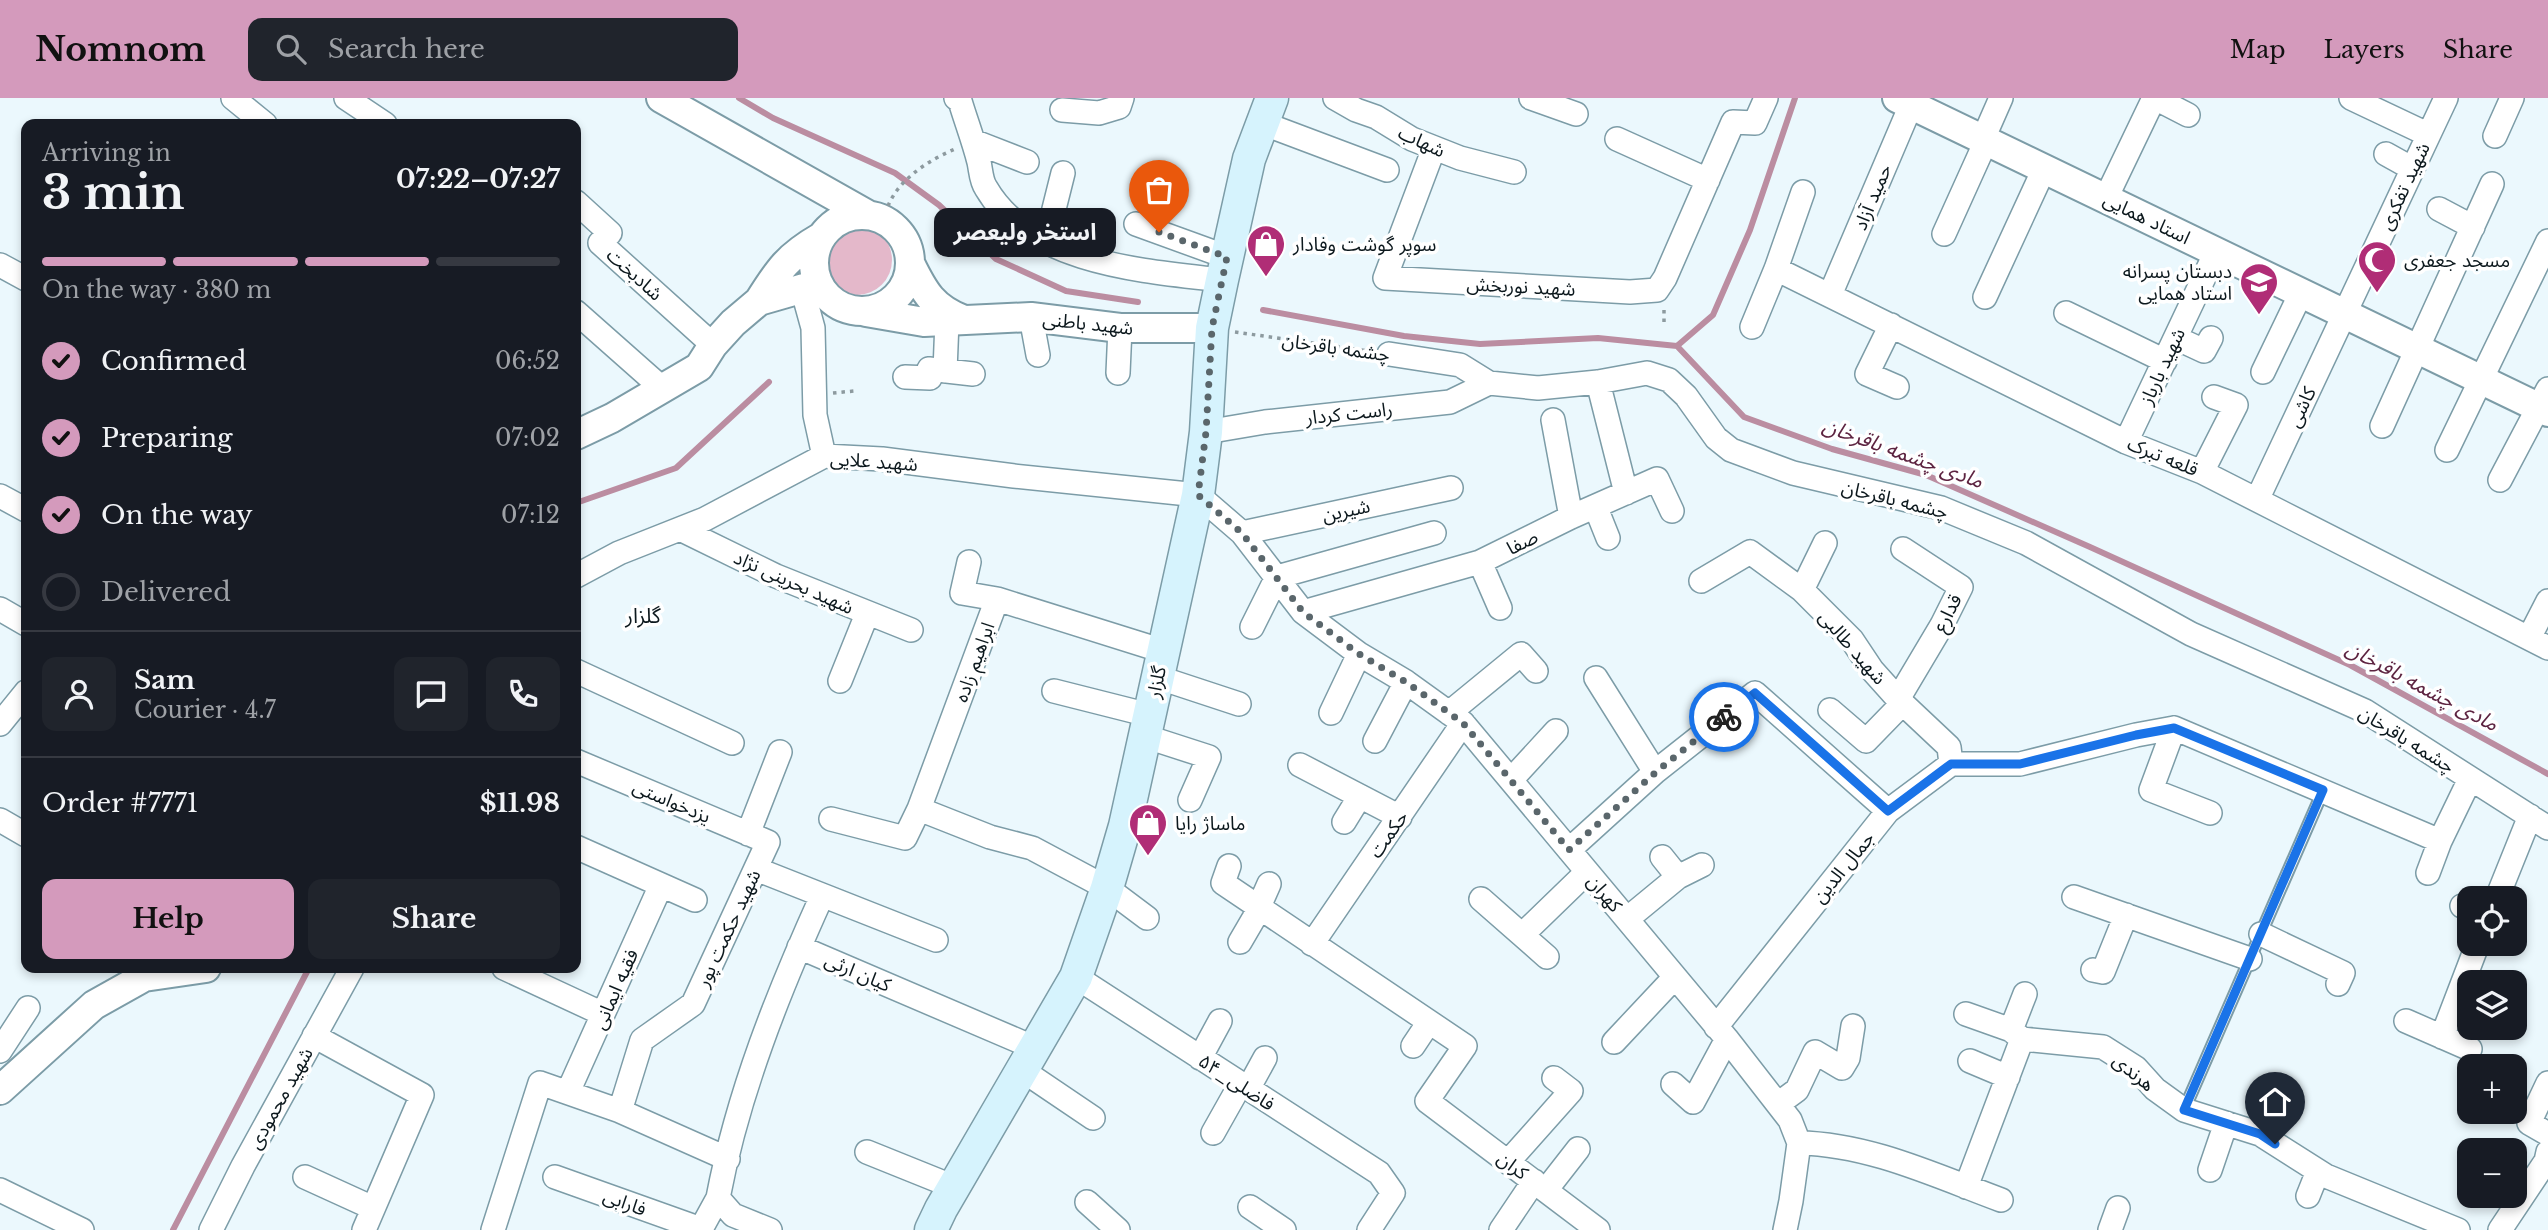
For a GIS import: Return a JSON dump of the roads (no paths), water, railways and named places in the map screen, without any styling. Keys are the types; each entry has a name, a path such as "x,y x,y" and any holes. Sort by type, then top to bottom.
{"main road":[{"name":"گلزار","path":"931,1230 1076,977 1107,888 1125,826 1198,495 1206,432 1212,328 1249,159 1267,111"}],"street":[{"path":"233,98 259,119"},
{"path":"346,98 378,119"},
{"path":"661,98 868,215 883,220 903,237 910,263 908,277 897,296 880,308 866,312 851,310 837,305 810,286 759,301"},
{"path":"957,98 983,185 1000,211 1022,230 1119,268 1225,269"},
{"path":"1062,110 1099,113 1119,107 1122,98"},
{"name":"شهاب","path":"1335,98 1356,110 1378,107 1412,139 1460,158 1514,172"},
{"path":"1531,98 1576,114"},
{"path":"1617,139 1708,180 1733,122 1755,123 1766,98"},
{"path":"1944,234 2001,98"},
{"path":"2106,198 2155,98 2188,115"},
{"path":"2351,98 2427,134"},
{"name":"شهید تفکری","path":"2344,313 2446,98"},
{"path":"2495,136 2512,98"},
{"name":"استاد همایی","path":"1907,100 1984,140 2480,379 2545,402"},
{"name":"حمید آزاد","path":"1830,295 1907,100"},
{"path":"1267,111 1387,170"},
{"path":"972,141 1027,162"},
{"name":"شهید نوربخش","path":"1434,148 1385,278 1630,292 1657,290 1665,278 1708,180"},
{"path":"2386,154 2413,169"},
{"path":"771,161 817,211 822,235 815,252 810,286 815,415 824,456"},
{"path":"1985,297 2044,169"},
{"path":"1046,241 1063,173"},
{"path":"2382,426 2492,184"},
{"path":"1752,327 1803,192"},
{"name":"شادبخت","path":"581,207 610,233 600,243 713,345"},
{"path":"2439,209 2473,227"},
{"path":"581,432 663,389 699,366 733,323 759,301 782,265 801,248 843,219 868,215"},
{"path":"1136,224 1225,269"},
{"path":"2447,450 2548,241"},
{"name":"شهید بارباز","path":"2126,442 2216,252"},
{"path":"910,263 923,290 956,321 945,371"},
{"path":"0,265 21,276"},
{"name":"قلعه تبرک","path":"1776,269 2126,442 2202,471 2539,643"},
{"path":"2263,372 2301,293"},
{"name":"شهید باطنی","path":"866,312 924,322 1031,317 1120,328 1212,328"},
{"path":"2066,313 2165,360"},
{"name":"کاشی","path":"2257,500 2344,313"},
{"path":"581,316 663,389"},
{"path":"1031,317 1038,355"},
{"path":"1891,326 1867,374 1897,387"},
{"path":"1118,373 1120,328"},
{"path":"2176,338 2204,351 2211,338"},
{"name":"چشمه باقرخان","path":"1389,354 1460,365 1489,383 1538,388 1598,382 1647,373 1669,380 1686,396 1716,438 1731,450 1793,473 1941,508 2026,543 2191,634 2365,712 2539,822"},
{"path":"905,377 930,378 929,369 973,374"},
{"path":"1598,382 1626,493"},
{"name":"راست کردار","path":"1206,432 1265,422 1450,402 1489,383"},
{"path":"2202,471 2236,405 2214,397"},
{"path":"2500,480 2545,402"},
{"path":"1553,420 1571,517"},
{"name":"شهید علایی","path":"581,573 619,553 705,519 824,456 882,459 1198,495"},
{"name":"صفا","path":"1303,612 1480,562 1571,517 1657,479 1672,511"},
{"name":"شیرین","path":"1242,533 1451,488"},
{"name":"کهران","path":"1198,495 1242,533 1303,612 1359,654 1406,682 1456,718 1722,1033 1790,1120 1799,1143"},
{"path":"0,496 21,507"},
{"path":"1596,508 1608,538"},
{"name":"شهید بحرینی نژاد","path":"680,529 776,576 911,630"},
{"path":"1252,627 1277,577 1434,533"},
{"path":"1802,590 1825,543"},
{"name":"قدارع","path":"1900,701 1961,587 1903,548"},
{"name":"شهید طالبی","path":"1701,581 1750,552 1802,590 1852,640 1872,670 1900,701 1949,747 1951,764"},
{"path":"969,562 962,593 997,599"},
{"path":"1480,562 1500,608"},
{"name":"ابراهیم زاده","path":"831,819 905,838 919,810 997,599 1160,664 1239,704"},
{"path":"2539,643 2548,601"},
{"path":"0,609 21,621"},
{"path":"840,681 867,614"},
{"path":"1331,713 1359,654"},
{"name":"حکمت","path":"1312,944 1400,817 1456,718 1521,654 1536,671"},
{"path":"581,673 732,743"},
{"path":"1596,678 1656,772"},
{"path":"1375,741 1406,682"},
{"path":"1054,691 1147,725 1209,757 1190,800"},
{"path":"1569,850 1656,772 1755,693 1888,811"},
{"path":"0,724 21,698"},
{"path":"1830,710 1866,741 1900,701"},
{"path":"1951,764 2020,764 2174,728 2440,841"},
{"path":"2174,728 2151,790 2210,813"},
{"path":"1511,780 1556,731"},
{"name":"شهید حکمت پور","path":"620,1111 642,1040 693,1004 756,869 758,838 780,752"},
{"name":"یزدخواستی","path":"581,763 758,838"},
{"name":"جمال الدین","path":"1673,1084 1693,1102 1722,1033 1888,811 1951,764"},
{"path":"1300,765 1400,817"},
{"path":"2428,873 2470,779"},
{"path":"1344,822 1360,796"},
{"path":"919,810 990,837 1032,848 1107,888 1147,918"},
{"path":"0,820 21,832"},
{"path":"2504,886 2539,822"},
{"path":"581,849 695,900"},
{"path":"1662,857 1678,877"},
{"path":"1627,919 1678,877 1702,865"},
{"path":"1229,866 1223,883 1429,1022 1413,1046"},
{"path":"756,869 936,940"},
{"path":"1522,935 1587,872"},
{"path":"1240,942 1269,884"},
{"name":"فقیه ایمانی","path":"568,1092 661,885"},
{"path":"769,1230 733,1215 718,1198 756,1059 822,895"},
{"path":"2074,897 2250,958"},
{"path":"1480,899 1547,957"},
{"path":"2093,970 2104,972 2126,915"},
{"path":"2261,934 2343,974 2338,984"},
{"name":"کیان ارثی","path":"799,947 1028,1059 1093,1118"},
{"path":"2442,1037 2473,956"},
{"path":"0,1090 94,1005 144,977 172,973"},
{"name":"شهید محمودی","path":"211,1230 349,973"},
{"path":"515,973 604,1014"},
{"name":"۵۴_فاضلی","path":"1076,977 1379,1173 1393,1193 1369,1230"},
{"path":"1614,1042 1675,977"},
{"path":"1966,1187 2008,1077 2025,994"},
{"path":"3,1053 28,1008"},
{"name":"هرندی","path":"1966,1014 2017,1034 2103,1048 2136,1068 2155,1089 2184,1110 2260,1134 2318,1171 2458,1230"},
{"path":"1200,1059 1220,1021"},
{"path":"2406,1021 2470,1049"},
{"name":"کران","path":"1429,1022 1465,1046 1427,1101 1598,1230"},
{"path":"1778,1104 1797,1090 1815,1052 1842,1068 1848,1058 1853,1027"},
{"path":"314,1036 422,1095 364,1230"},
{"path":"1213,1133 1265,1058"},
{"path":"1970,1061 2008,1077"},
{"path":"1508,1162 1571,1091 1554,1077"},
{"path":"493,1230 540,1083 620,1111 728,1158"},
{"path":"2548,1083 2529,1123 2548,1134"},
{"path":"2210,1170 2226,1123"},
{"path":"1785,1230 1799,1143 1822,1143 1871,1153 2001,1200"},
{"path":"1501,1230 1540,1185 1578,1149"},
{"path":"867,1152 954,1187"},
{"path":"2500,1230 2546,1161 2548,1152"},
{"path":"2308,1196 2318,1171"},
{"path":"305,1177 373,1208"},
{"name":"فارابی","path":"555,1177 701,1229 718,1198"},
{"path":"0,1190 82,1230"},
{"path":"1087,1202 1118,1230"},
{"path":"1250,1207 1284,1230"}],"lane":[{"path":"2184,1110 2323,790"}],"waterway":[{"path":"739,98 773,118 895,173 939,205 996,259 1066,291 1138,302"},
{"path":"1677,346 1713,315 1750,230 1795,98"},
{"name":"مادی چشمه باقرخان","path":"1263,310 1404,336 1480,344 1598,338 1677,346 1744,417 1832,449 1926,475 2090,547 2350,665 2548,774"},
{"path":"581,501 676,468 769,382"},
{"path":"173,1230 306,973"}],"place":[{"name":"استخر ولیعصر","path":"1159,232"},
{"name":"سوپر گوشت وفادار","path":"1266,278"},
{"name":"مسجد جعفری","path":"2377,294"},
{"name":"دبستان پسرانه استاد همایی","path":"2259,316"},
{"name":"ماساژ رایا","path":"1148,857"}],"district":[{"name":"گلزار","path":"643,616"}]}
